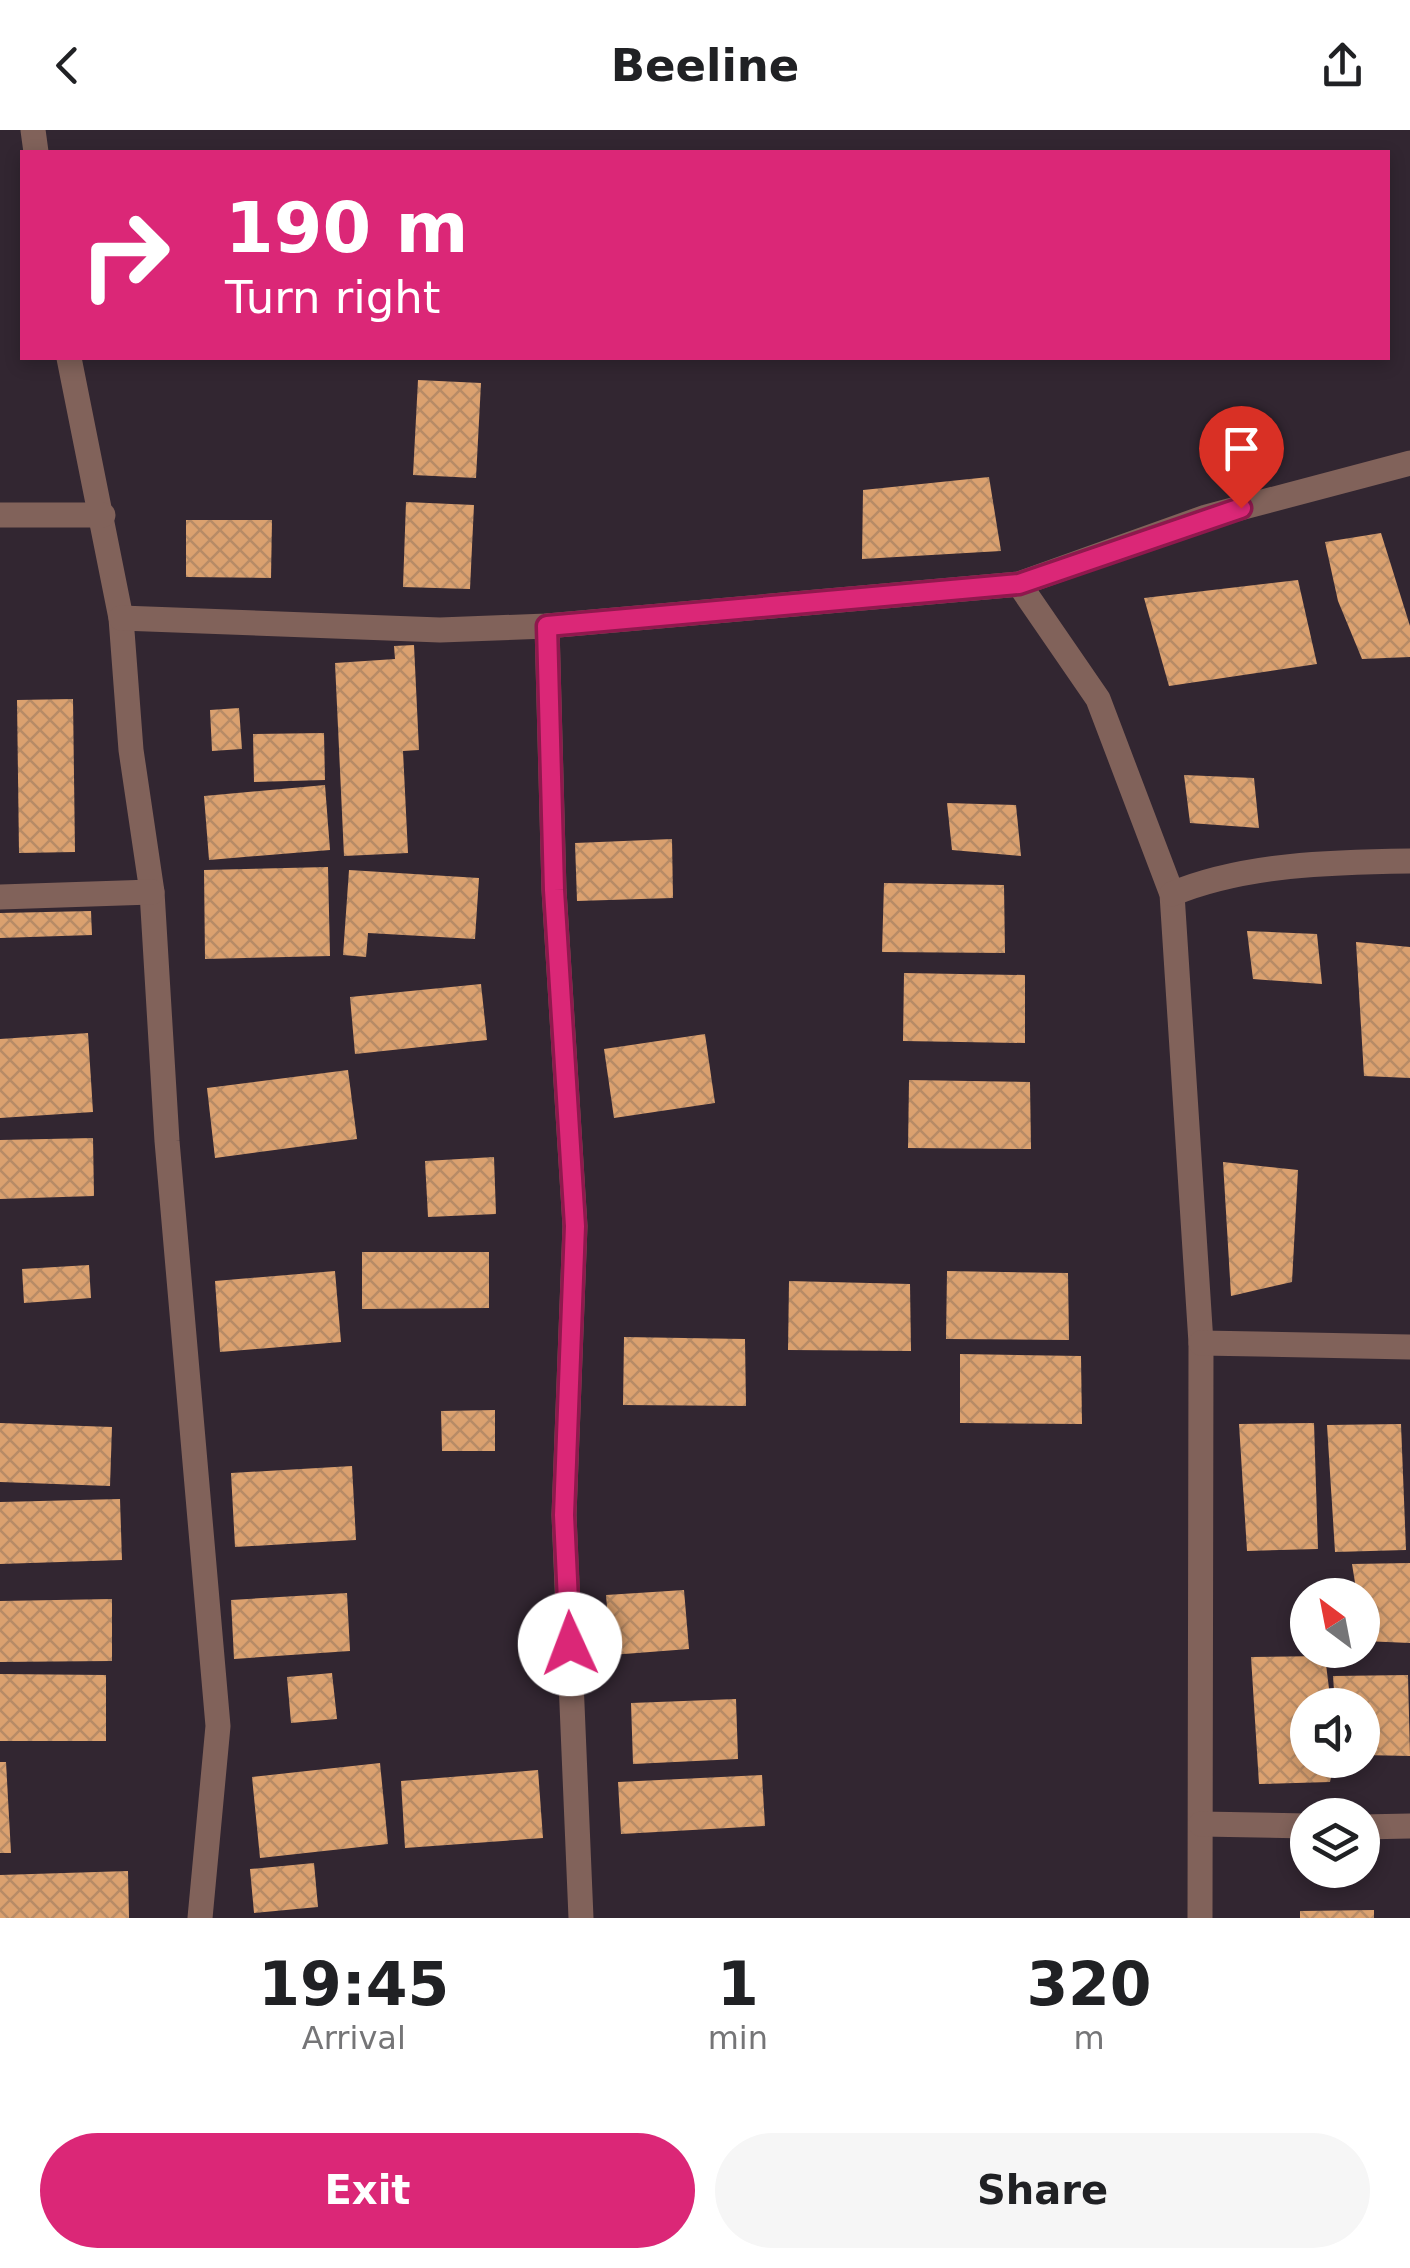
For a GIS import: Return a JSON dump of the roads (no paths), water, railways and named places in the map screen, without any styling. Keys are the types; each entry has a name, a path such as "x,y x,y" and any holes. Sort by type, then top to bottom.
{"street":[{"path":"69,360 121,618 131,750 152,892 167,1141 218,1726 200,1918"},
{"path":"121,618 440,630 547,626 1019,584 1206,517 1410,463"},
{"path":"0,515 102,515"},
{"path":"1019,584 1098,700 1172,894 1201,1343 1200,1918"},
{"path":"547,626 554,890 575,1226 564,1515 581,1918"},
{"path":"1172,894 1195,884 1275,869 1410,862"},
{"path":"0,896 152,892"},
{"path":"1201,1343 1410,1347"},
{"path":"1201,1824 1290,1826"},
{"path":"1380,1827 1410,1826"}]}
